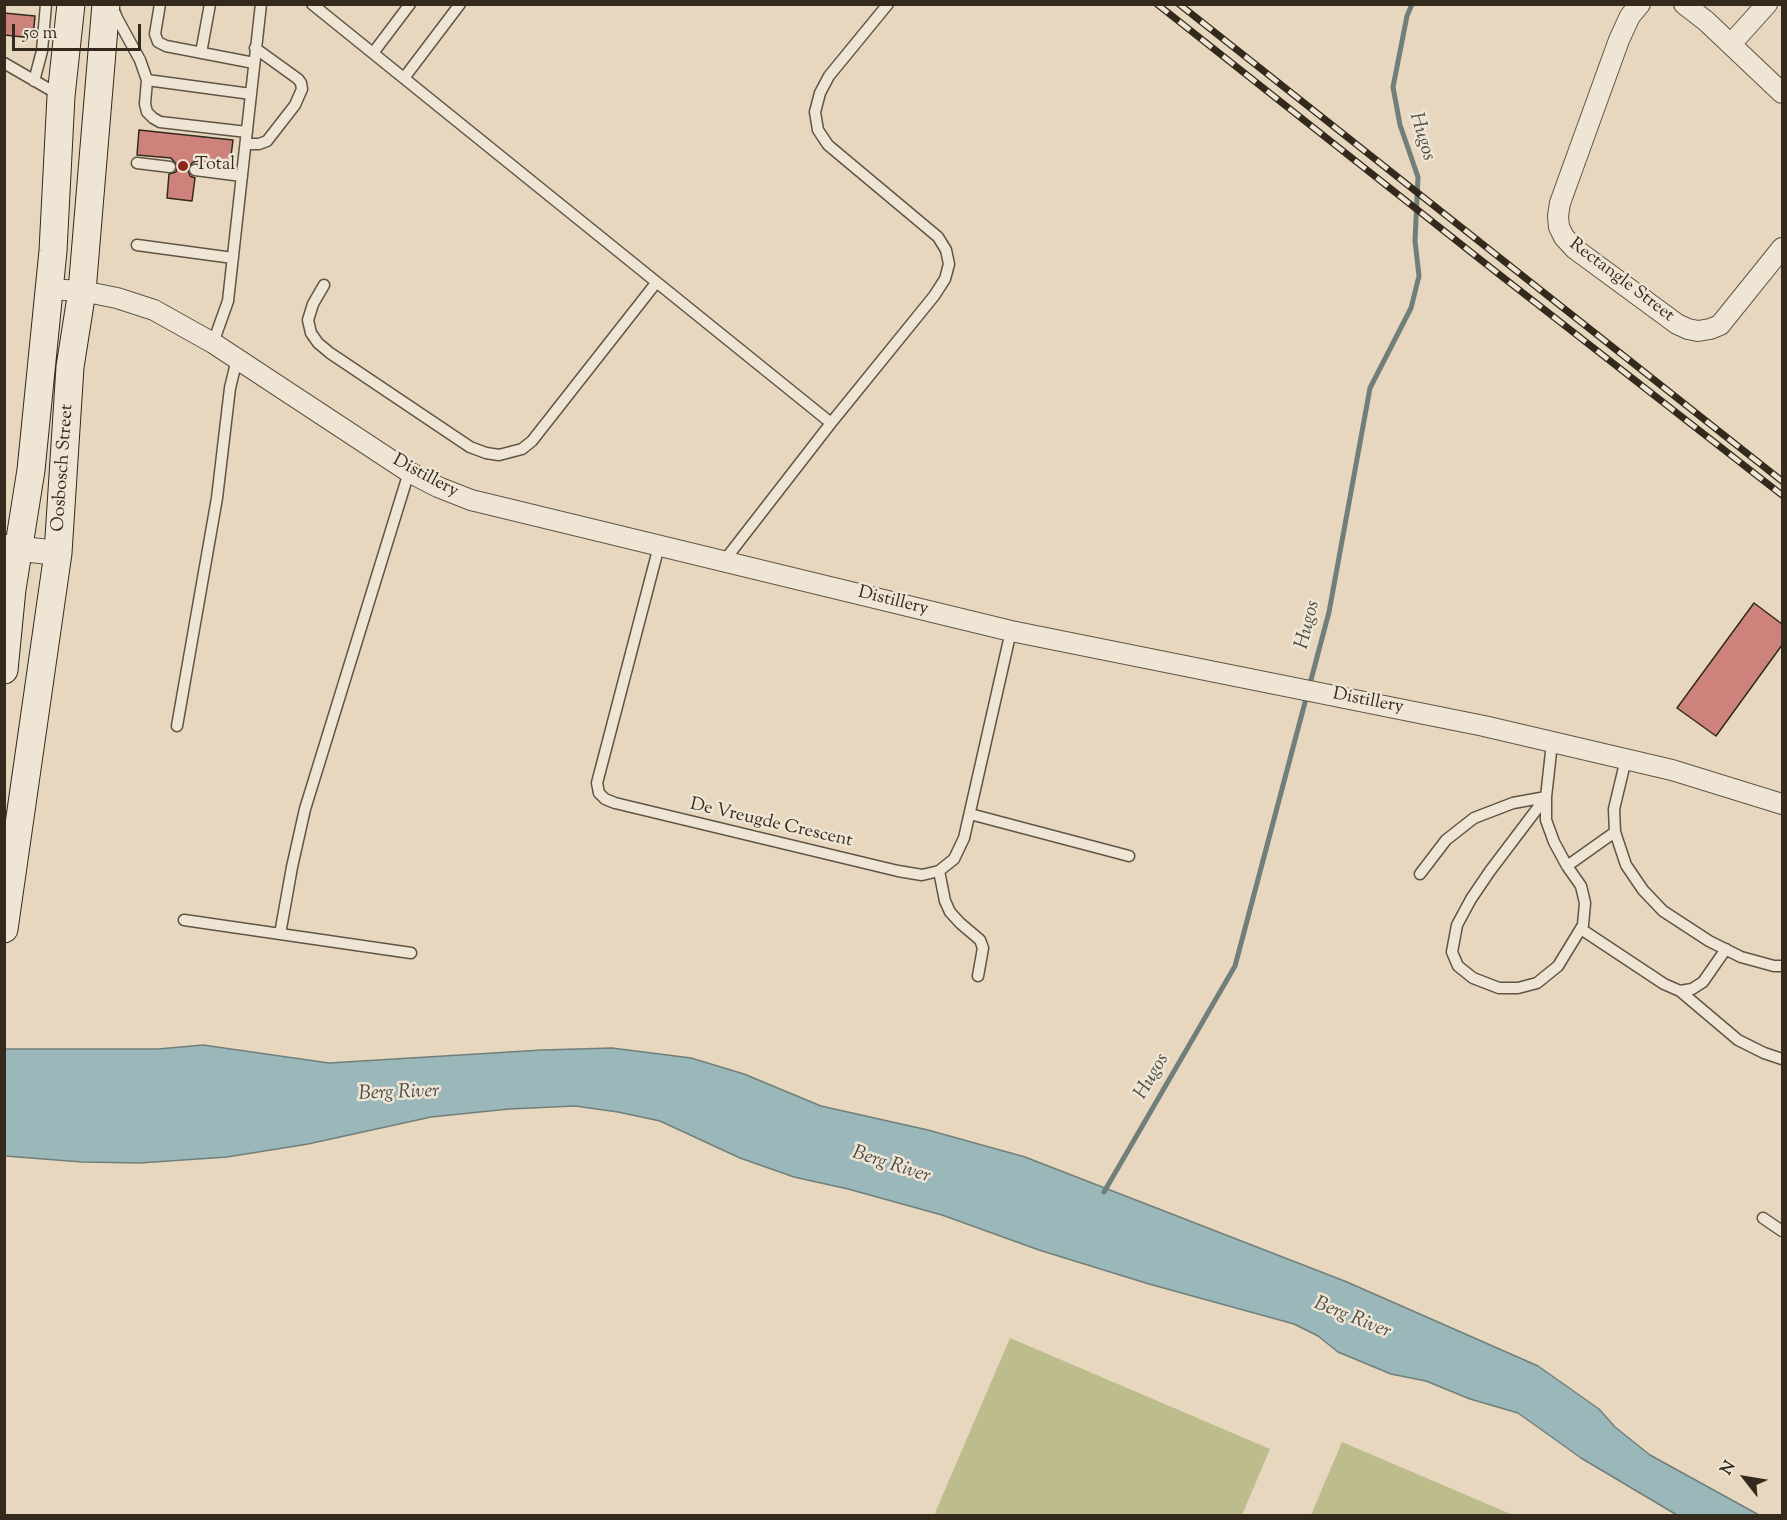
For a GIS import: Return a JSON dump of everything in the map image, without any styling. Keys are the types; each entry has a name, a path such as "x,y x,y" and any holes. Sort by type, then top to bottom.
{"main road":[{"name":"Oosbosch Street","path":"4,670 12,589 12,548 31,470 53,252 61,96 70,4"},
{"name":"Oosbosch Street","path":"4,929 58,553 70,367 82,291 106,4"},
{"path":"4,521 9,517 31,470"}],"street":[{"name":"Rectangle Street","path":"1640,4 1630,16 1619,40 1560,202 1559,227 1564,237 1575,249 1677,324 1698,331 1720,325 1782,248"},
{"path":"1684,4 1731,44 1782,93"},
{"path":"1731,44 1767,4"},
{"name":"Distillery","path":"48,289 82,291 117,298 154,310 213,343 409,472 471,500 1011,631 1484,726 1672,770 1782,804"},
{"path":"12,548 58,553"}],"lane":[{"path":"34,81 42,51 46,4"},
{"path":"112,4 140,60 147,80 145,105 147,112 153,118 160,122 247,132"},
{"path":"160,4 155,34 158,42 166,46 254,63"},
{"path":"201,53 210,4"},
{"path":"213,343 228,301 261,4"},
{"path":"312,4 831,423"},
{"path":"373,53 410,4"},
{"path":"404,78 460,4"},
{"path":"724,561 831,423 934,297 945,279 949,264 946,250 938,237 828,145 818,130 815,112 820,93 829,76 888,4"},
{"path":"246,144 267,141 295,105 302,89 297,79 255,48"},
{"path":"4,63 61,96"},
{"path":"147,80 251,94"},
{"path":"137,163 170,167"},
{"path":"195,170 242,176"},
{"path":"137,245 233,258"},
{"path":"324,285 313,304 308,320 310,333 318,343 470,447 499,455 522,448 532,441 656,283"},
{"path":"177,726 217,498 230,388 237,359"},
{"path":"280,934 305,809 409,472"},
{"name":"De Vreugde Crescent","path":"658,546 597,783 599,793 615,804 898,871 922,875 939,871"},
{"path":"978,976 983,948 980,940 950,912 945,901 939,871 954,859 964,838 1011,631"},
{"path":"1546,797 1509,843 1471,899 1457,925 1452,952 1458,966 1473,978 1499,988 1518,988 1537,983 1558,966 1581,929 1585,903 1581,886 1567,867 1546,820 1552,743"},
{"path":"1626,759 1614,809 1615,832 1626,865 1650,897 1663,911 1726,949 1742,957 1782,966"},
{"path":"1420,874 1446,840 1474,818 1513,803 1546,797"},
{"path":"970,814 1129,856"},
{"path":"1567,867 1615,832"},
{"path":"183,920 411,953"},
{"path":"1581,929 1664,984 1680,991 1738,1040 1782,1059"},
{"path":"1680,991 1692,989 1703,982 1726,949"},
{"path":"1763,1218 1782,1231"}],"green space":[{"path":"1010,1338 1270,1449 1242,1515 942,1516 935,1513"},
{"path":"1342,1442 1513,1515 1311,1515"}],"water":[{"name":"Berg River","path":"203,1045 329,1063 612,1048 691,1058 744,1074 821,1106 928,1130 1025,1157 1347,1282 1538,1366 1599,1409 1615,1427 1650,1455 1759,1515 1677,1515 1581,1458 1518,1413 1470,1399 1426,1381 1391,1374 1338,1352 1318,1336 1294,1324 1149,1284 1039,1250 942,1215 848,1189 794,1177 740,1158 660,1121 618,1112 575,1106 509,1109 431,1117 308,1144 227,1157 140,1163 82,1162 5,1156 5,1049 158,1049"}],"building":[{"path":"4,13 35,16 33,38 4,35"},
{"name":"Total","path":"139,130 233,140 230,164 196,161 192,163 188,170 190,176 195,178 192,201 167,198 169,174 176,172 177,165 171,158 137,155"},
{"path":"1754,603 1782,624 1782,645 1716,736 1677,708"}],"waterway":[{"name":"Hugos","path":"1104,1192 1235,966 1329,612 1370,388 1411,308 1419,276 1415,241 1418,177 1400,125 1393,87 1407,16 1412,4"}],"railway":[{"path":"1157,4 1782,495"},
{"path":"1179,4 1782,481"}],"place":[{"name":"Total","path":"183,166"}]}
